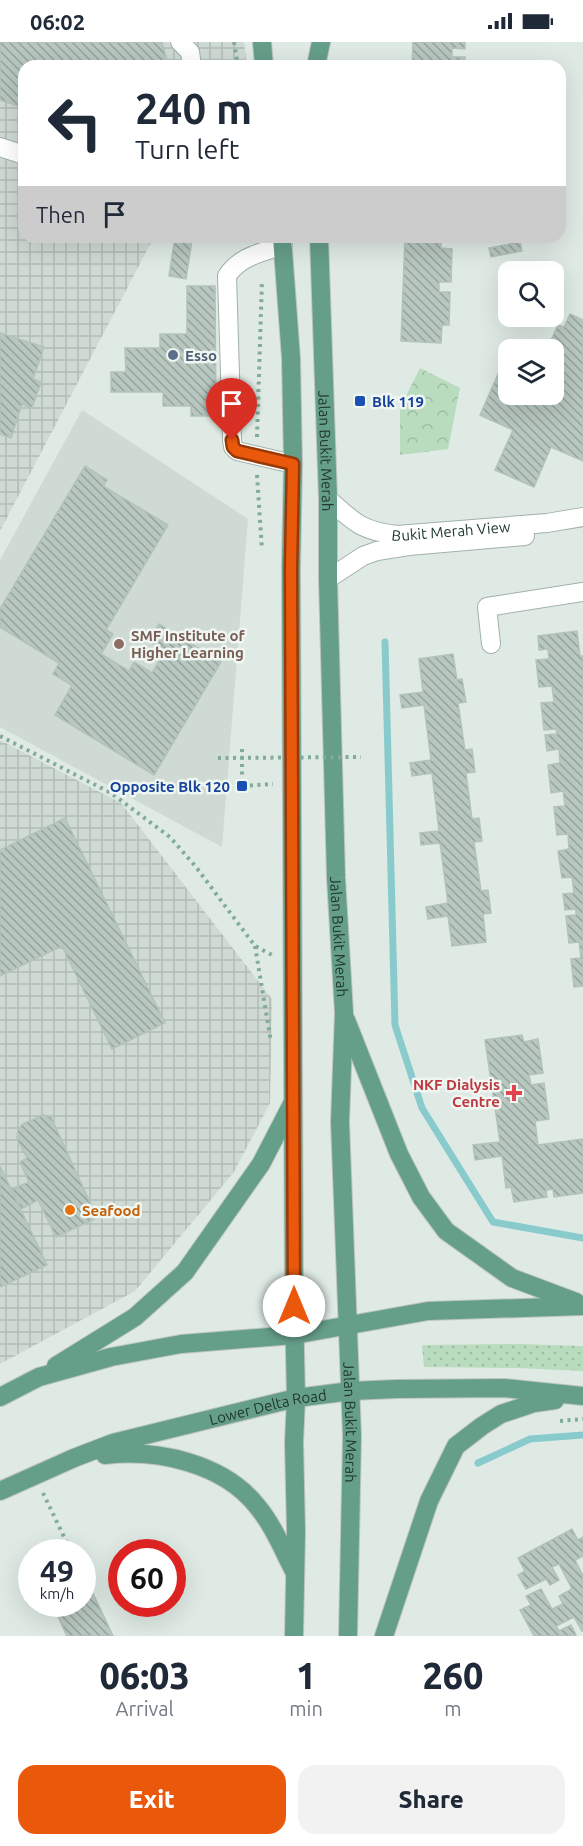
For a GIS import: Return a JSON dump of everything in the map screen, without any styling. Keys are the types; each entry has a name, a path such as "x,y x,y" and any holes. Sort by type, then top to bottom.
{"main road":[{"path":"308,42 310,60"},
{"path":"317,60 321,42"},
{"path":"283,243 291,358 293,464 291,568 294,1335 297,1398 294,1442 296,1531 294,1636"},
{"name":"Jalan Bukit Merah","path":"319,243 328,499 336,878 344,1013 340,1122 352,1436 348,1636"},
{"path":"344,1013 399,1154 421,1197 446,1231 512,1278 583,1305"},
{"path":"0,1397 39,1377 135,1317 185,1272 261,1164 293,1101"},
{"path":"39,1377 111,1357 181,1344 294,1335 428,1311 583,1305"},
{"name":"Lower Delta Road","path":"0,1491 113,1443 297,1398 396,1389 504,1388 580,1396"},
{"path":"384,1636 429,1501 456,1446 501,1414 534,1403 580,1396"},
{"path":"74,1458 126,1453 178,1459 213,1472 240,1489 258,1506 295,1573"}],"street":[{"path":"180,42 190,52 191,60"},
{"path":"0,147 18,153"},
{"path":"279,243 234,265 227,276 233,447 237,451 293,464"},
{"name":"Bukit Merah View","path":"328,499 356,523 375,532 397,535 547,523 583,517"},
{"name":"Bukit Merah View","path":"328,579 363,556 377,551 583,529"},
{"path":"491,645 487,607 583,592"}],"path":[{"path":"234,42 237,60"},
{"path":"262,550 256,455 263,252"},
{"path":"0,736 111,793 170,837 196,867 255,946 293,966"},
{"path":"242,749 243,786 292,783"},
{"path":"218,758 361,757"},
{"path":"255,946 272,1049"},
{"path":"553,1422 583,1419"},
{"path":"43,1493 52,1489"},
{"path":"45,1499 65,1539"}],"shaded area":[{"path":"0,42 244,42 246,60 18,60 18,243 151,243 0,531"},
{"name":"SMF Institute of Higher Learning","path":"82,410 248,519 222,847 0,727 0,560"},
{"path":"0,740 121,803 272,999 270,1103 234,1172 135,1291 0,1364"}],"green space":[{"path":"420,368 460,388 448,449 400,455 400,408"},
{"path":"422,1345 583,1346 583,1371 424,1367"}],"building":[{"path":"0,42 162,42 166,60 18,60 18,106 0,100"},
{"path":"413,42 465,42 465,49 452,48 452,57 465,57 465,60 412,60"},
{"path":"174,243 192,243 186,279 169,276"},
{"path":"405,243 441,243 441,248 452,249 451,282 439,282 439,292 450,292 449,325 442,325 441,343 401,341"},
{"path":"520,243 522,251 491,257 489,248"},
{"path":"187,286 215,286 216,416 191,416 191,406 163,406 163,392 111,392 111,372 126,372 125,348 160,348 160,334 187,334"},
{"path":"570,314 583,320 583,461 551,447 534,487 495,470 513,430 480,415 498,374 498,405 564,405 564,339 552,339 557,327 564,327"},
{"path":"0,333 44,347 33,379 41,382 32,408 22,404 11,438 0,434"},
{"path":"85,466 107,480 103,486 168,525 106,630 113,634 101,654 129,671 134,662 152,673 165,651 149,641 159,624 221,662 154,775 55,715 72,685 53,674 59,663 0,627 0,609"},
{"path":"577,631 580,656 583,656 583,986 574,987 571,959 581,958 579,942 569,943 566,916 576,915 576,909 565,910 563,894 574,893 572,877 562,878 558,851 569,849 568,834 557,835 554,807 565,806 563,791 551,793 548,765 560,763 559,749 547,751 545,735 557,734 556,729 544,730 541,703 554,702 552,686 539,687 536,660 549,659 548,649 539,650 538,636"},
{"path":"453,654 457,680 462,679 466,702 458,703 465,750 472,749 475,772 466,773 472,819 479,818 482,841 474,842 481,891 488,890 491,913 483,914 486,942 452,946 448,916 428,919 426,907 448,903 440,843 421,845 420,833 439,831 432,773 412,776 410,763 431,760 424,705 402,708 400,695 423,692 419,659"},
{"path":"65,818 165,1023 112,1049 62,946 0,976 0,850"},
{"path":"522,1035 524,1042 538,1039 543,1073 529,1075 531,1085 544,1083 549,1119 535,1121 538,1145 583,1139 583,1193 554,1197 553,1189 546,1190 547,1197 514,1202 511,1187 506,1188 502,1156 475,1160 473,1145 500,1142 485,1040"},
{"path":"43,1115 51,1117 97,1218 56,1237 38,1200 21,1209 12,1189 29,1182 20,1162 27,1158 17,1139 18,1129 23,1124"},
{"path":"0,1166 47,1265 0,1287"},
{"path":"572,1529 578,1540 583,1537 583,1556 575,1560 583,1576 583,1631 574,1617 556,1626 559,1631 571,1625 576,1635 574,1636 534,1636 520,1610 531,1605 526,1596 541,1589 552,1609 563,1604 559,1596 572,1589 559,1564 552,1567 559,1580 550,1585 546,1579 526,1589 518,1575 525,1571 518,1558"},
{"path":"96,1600 113,1636 67,1636 58,1617 96,1617"}],"waterway":[{"path":"385,642 395,1025 422,1108 493,1222 583,1238"},
{"path":"478,1463 530,1439 583,1435"}],"place":[{"name":"Esso","path":"173,355"},
{"name":"Blk 119","path":"360,401"},
{"name":"SMF Institute of Higher Learning","path":"119,644"},
{"name":"Opposite Blk 120","path":"242,786"},
{"name":"NKF Dialysis Centre","path":"514,1093"},
{"name":"Seafood","path":"70,1210"}],"route":[{"path":"232,440 233,447 237,451 293,464 291,568 294,1306"}]}
